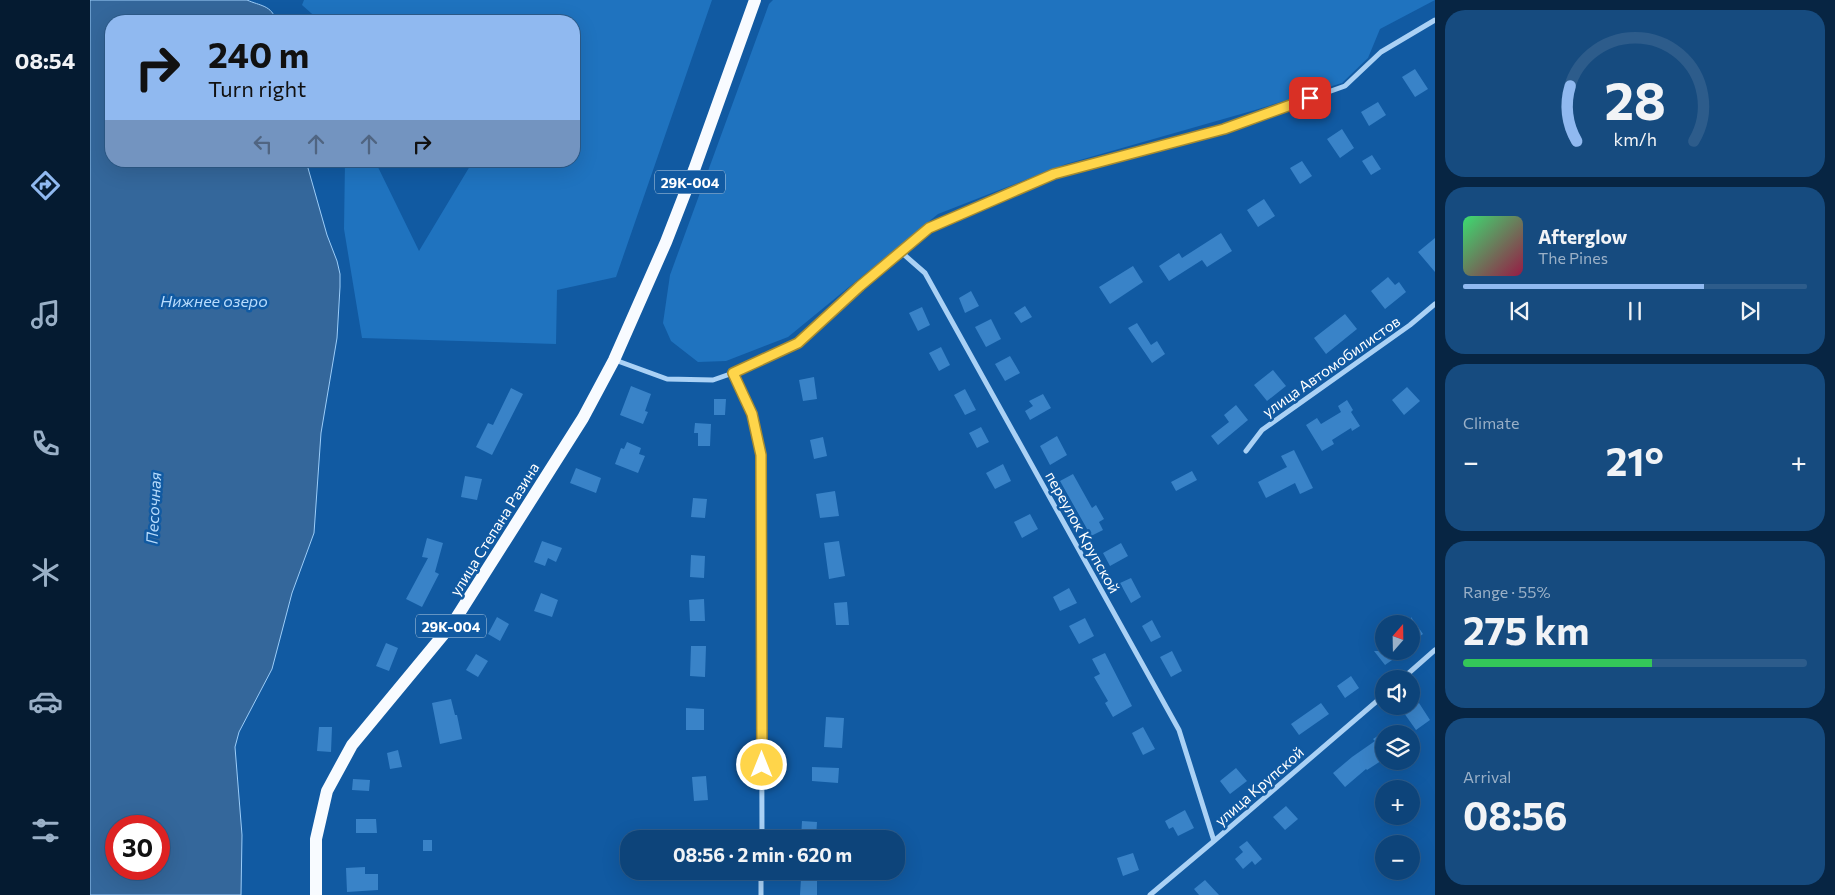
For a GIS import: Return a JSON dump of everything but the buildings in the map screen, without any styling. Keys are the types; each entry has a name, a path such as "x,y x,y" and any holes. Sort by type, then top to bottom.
{"main road":[{"name":"29К-004","path":"614,360 666,242 755,0"},
{"name":"улица Степана Разина","path":"316,895 316,839 327,791 352,745 453,623 583,418 614,360"}],"street":[{"path":"614,360 668,379 713,380 733,373 798,343 860,286 929,228 1054,174 1224,129 1345,86 1381,52 1435,20"},
{"name":"переулок Крупской","path":"901,252 925,273 1179,730 1214,842"},
{"name":"улица Автомобилистов","path":"1246,451 1262,430 1410,325 1435,304"},
{"path":"733,373 752,414 761,455 762,830"},
{"path":"1412,670 1435,650"},
{"name":"улица Крупской","path":"1150,895 1375,703"},
{"path":"761,895 762,880"}],"shaded area":[{"path":"304,0 712,0 616,277 557,290 556,344 362,338 344,229 345,167 378,167 419,251 469,167 580,167 580,15 313,15 302,5"},
{"path":"773,0 1435,0 1380,29 1368,58 1342,83 1066,164 938,214 788,337 726,361 698,362 671,341 663,323 670,275 769,4"}],"water":[{"name":"Нижнее озеро","path":"90,0 247,0 261,5 272,12 274,15 105,15 105,167 308,167 340,274 337,338 321,433 314,533 292,593 272,669 239,732 235,747 242,835 241,895 90,895"}],"route":[{"path":"762,765 761,455 752,414 733,373 798,343 860,286 929,228 1054,174 1224,129 1310,98"}],"water label":[{"name":"Песочная","path":"153,508"}]}
